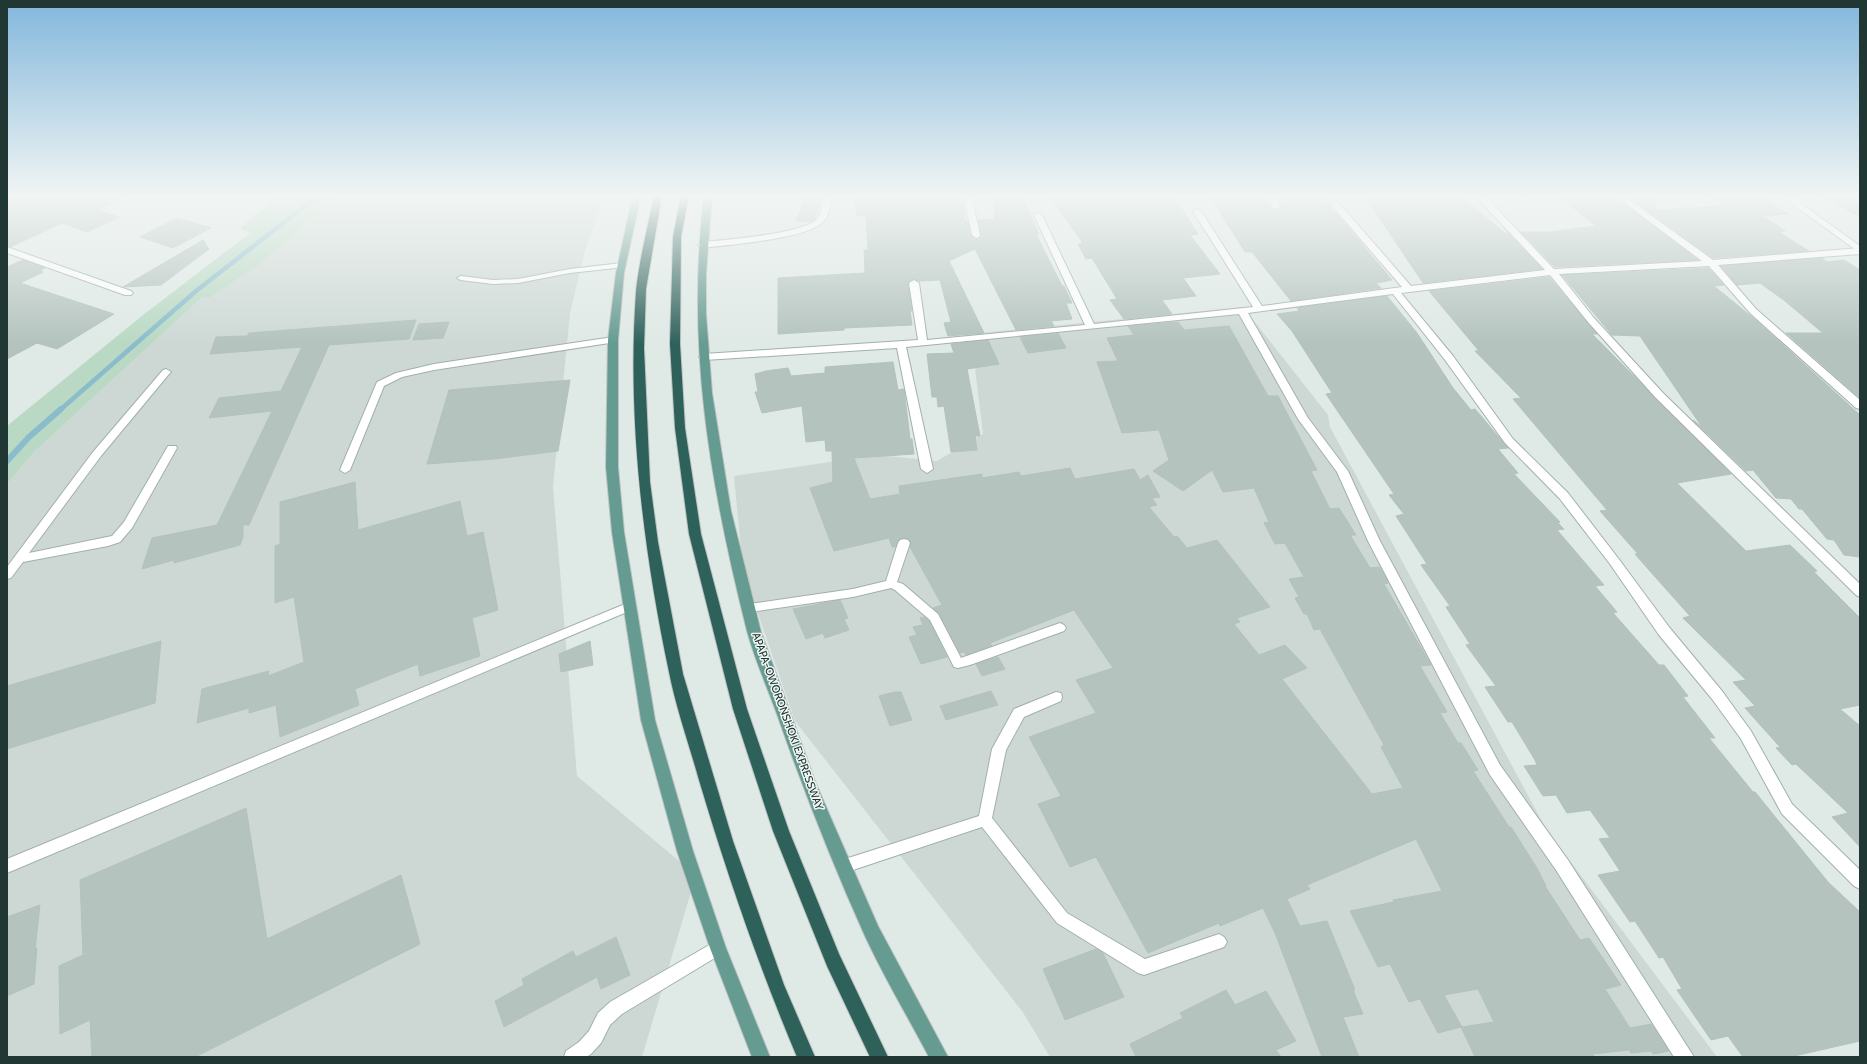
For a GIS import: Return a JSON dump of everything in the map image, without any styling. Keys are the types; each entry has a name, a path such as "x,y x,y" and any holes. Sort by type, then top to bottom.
{"highway":[{"path":"649,245 641,289 639,348 644,482 652,542 676,674 725,840 776,987 806,1057"},
{"path":"677,245 675,344 680,428 695,534 740,709 779,824 833,960 879,1057"}],"main road":[{"path":"626,245 622,265 613,340 612,467 618,532 648,720 685,852 718,948 761,1057"},
{"name":"APAPA-OWORONSHOKI EXPRESSWAY","path":"702,245 701,294 704,357 712,431 726,512 750,608 754,632 810,784 872,932 939,1057"}],"street":[{"path":"1052,245 1092,327"},
{"path":"1218,245 1259,309"},
{"path":"1370,245 1409,289"},
{"path":"1526,245 1552,272 1591,320 1659,395 1860,592"},
{"path":"1686,245 1711,263 1753,311 1860,406"},
{"path":"7,250 128,292"},
{"path":"704,357 901,345 1092,327 1259,309 1552,272 1711,263 1860,250"},
{"path":"914,283 923,343"},
{"path":"1395,291 1449,358 1509,441 1564,496 1614,560 1664,631 1718,696 1746,735 1787,809 1860,881"},
{"path":"1242,311 1304,418 1342,471 1374,541 1495,770 1562,865 1685,1057"},
{"path":"901,345 927,469"}],"lane":[{"path":"461,278 494,282 518,281 570,271 622,265"},
{"path":"345,470 380,384 399,374 613,340"},
{"path":"7,575 97,454 166,372"},
{"path":"19,559 104,543 116,539 128,525 172,448"},
{"path":"891,584 904,543"},
{"path":"750,608 853,593 891,584 899,587 934,617 958,663 966,662 1060,628"},
{"path":"7,866 630,606"},
{"path":"1056,697 1019,713 999,749 985,820 1062,918 1144,967 1219,942"},
{"path":"844,866 985,820"},
{"path":"572,1057 585,1048 595,1037 604,1019 616,1008 718,948"}],"shaded area":[{"path":"282,245 587,245 570,313 553,487 577,776 696,875 642,1057 7,1057 7,484 34,452 201,298 211,297 256,267"},
{"path":"1243,307 1328,415 1330,427 1546,829 1717,1057 1050,1057 1022,1011 795,721 743,570 734,476 877,455 937,461 983,434 971,334"}],"green space":[{"path":"235,245 282,245 256,267 211,297 201,298 34,452 7,484 7,426 143,315"}],"building":[{"path":"7,245 15,245 10,247"},
{"path":"163,245 179,245 173,248"},
{"path":"195,245 206,245 209,249 161,285 123,287"},
{"path":"868,245 1041,245 1072,303 1066,303 1072,319 1051,321 1054,326 1016,330 975,249 949,261 984,333 948,336 944,323 951,322 940,280 919,281 913,279 908,283 912,311 910,311 912,325 844,328 844,330 778,334 778,278 865,273 864,250 868,250"},
{"path":"1078,245 1197,245 1220,274 1183,278 1196,296 1162,300 1172,314 1124,319 1110,300 1117,299 1092,258 1086,259"},
{"path":"1240,245 1362,245 1392,280 1376,283 1381,288 1291,301 1252,252 1245,252"},
{"path":"1397,245 1519,245 1542,269 1423,283"},
{"path":"1533,245 1678,245 1698,260 1555,267"},
{"path":"1694,245 1799,245 1809,251 1713,258"},
{"path":"1822,258 1827,262 1844,260 1860,270 1860,398 1786,333 1823,333 1785,301 1760,283 1737,285 1721,266"},
{"path":"23,260 45,268 40,271 43,272 20,283 114,314 57,349 37,343 7,359 7,267"},
{"path":"1708,268 1724,285 1714,286 1758,322 1860,415 1860,557 1844,555 1834,540 1827,539 1802,509 1799,509 1791,499 1776,498 1753,470 1746,471 1693,420 1702,427 1640,336 1612,335 1562,275"},
{"path":"1549,277 1597,334 1592,334 1731,474 1677,483 1746,551 1790,545 1817,571 1814,572 1860,618 1860,705 1840,709 1860,726 1860,847 1832,817 1848,813 1796,764 1792,765 1776,748 1780,747 1745,708 1755,706 1733,682 1746,680 1683,618 1690,616 1635,554 1638,554 1600,511 1607,510 1513,399 1521,398 1475,351 1479,351 1429,291"},
{"path":"1387,296 1417,333 1453,388 1471,410 1475,409 1508,448 1498,449 1518,473 1514,474 1560,522 1558,523 1564,529 1557,530 1604,585 1595,586 1617,612 1613,613 1659,665 1664,665 1688,696 1683,697 1715,738 1709,738 1828,882 1860,912 1860,1041 1790,1057 1743,1057 1728,1036 1711,1040 1677,990 1682,989 1663,957 1659,958 1635,921 1630,922 1598,875 1620,871 1599,839 1610,838 1590,810 1567,813 1556,795 1543,796 1524,766 1537,765 1535,760 1512,722 1508,722 1485,687 1496,686 1466,645 1470,644 1446,607 1450,606 1421,565 1427,564 1396,516 1404,514 1389,495 1394,494 1326,394 1332,393 1292,331 1277,314 1299,311 1297,308"},
{"path":"416,320 409,339 329,345 249,525 243,525 243,537 240,545 174,563 174,560 142,569 152,538 217,525 272,411 209,418 219,398 281,391 302,347 210,354 216,337 247,336 249,333"},
{"path":"449,322 443,338 413,340 419,324"},
{"path":"1178,322 1184,330 1229,326 1268,396 1278,396 1317,470 1311,471 1330,509 1339,508 1356,535 1350,535 1370,568 1379,567 1385,576 1388,583 1384,584 1431,665 1420,666 1447,712 1440,713 1458,743 1461,743 1478,770 1473,771 1537,868 1545,886 1580,940 1589,938 1621,985 1605,989 1630,1028 1651,1024 1669,1051 1653,1054 1651,1051 1631,1053 1629,1050 1593,1054 1594,1057 1475,1057 1461,1027 1438,1033 1420,999 1409,1002 1390,964 1378,967 1350,911 1394,902 1393,900 1442,891 1416,839 1307,885 1310,889 1287,899 1300,926 1327,921 1355,990 1353,990 1363,1014 1343,1017 1359,1057 1322,1057 1275,933 1263,908 1220,926 1219,923 1148,953 1096,857 1070,867 1038,804 1061,796 1029,737 1096,713 1076,680 1113,668 1074,610 990,643 992,646 966,655 964,652 960,653 939,613 933,608 942,605 910,547 911,543 909,539 900,539 895,547 892,547 889,538 834,551 810,488 833,482 832,451 826,451 825,440 806,442 802,406 762,413 755,392 758,392 755,374 766,371 788,368 791,376 825,373 825,367 893,362 898,390 904,389 910,439 912,439 914,454 854,458 870,499 900,494 899,486 982,474 982,478 1019,472 1021,476 1070,468 1075,479 1134,469 1140,480 1148,475 1160,497 1152,498 1157,505 1149,507 1174,537 1177,536 1187,548 1217,540 1270,607 1237,618 1240,622 1234,624 1259,655 1285,645 1307,668 1282,679 1372,794 1403,788 1381,747 1384,745 1320,629 1314,630 1307,614 1304,614 1295,598 1299,597 1289,579 1304,577 1285,543 1275,544 1264,523 1269,522 1254,488 1223,492 1212,470 1183,491 1153,471 1169,460 1159,430 1122,433 1097,362 1118,361 1107,338 1134,335 1128,326","holes":["1478,989 1494,1022 1462,1027 1444,995"]},
{"path":"1058,333 1066,348 1028,353 1020,337"},
{"path":"988,340 999,364 967,369 980,436 975,436 977,450 951,452 944,406 938,407 937,397 932,397 927,354 954,353 951,344"},
{"path":"570,380 558,451 494,459 427,464 449,390"},
{"path":"355,482 358,530 460,501 467,536 483,532 498,610 472,618 480,656 420,676 418,664 355,689 359,705 280,737 276,705 249,713 249,708 197,723 202,689 269,671 268,676 304,662 294,597 275,603 275,546 280,544 280,502"},
{"path":"840,600 848,618 844,619 849,630 825,638 823,633 806,639 793,609"},
{"path":"924,617 929,621 947,657 921,664 909,637 917,635 913,627 923,625 920,618"},
{"path":"161,641 155,703 7,749 7,686"},
{"path":"590,641 593,665 561,672 559,654"},
{"path":"998,657 1005,669 982,676 976,664"},
{"path":"991,691 998,705 946,720 940,706"},
{"path":"901,692 912,720 890,726 879,696"},
{"path":"246,808 267,939 401,875 420,944 195,1057 92,1057 90,1020 60,1034 59,966 83,955 80,880"},
{"path":"40,905 35,949 37,948 34,984 7,996 7,917"},
{"path":"616,937 630,975 601,989 597,977 504,1027 495,1001 524,985 522,979 573,951 576,957"},
{"path":"1096,949 1103,953 1124,997 1065,1020 1043,969"},
{"path":"1226,990 1235,1005 1266,991 1296,1041 1276,1050 1281,1057 1136,1057 1130,1044 1183,1018 1180,1013"}],"waterway":[{"path":"60,410 196,291 255,245"},
{"path":"7,461 29,437 61,409"}]}
